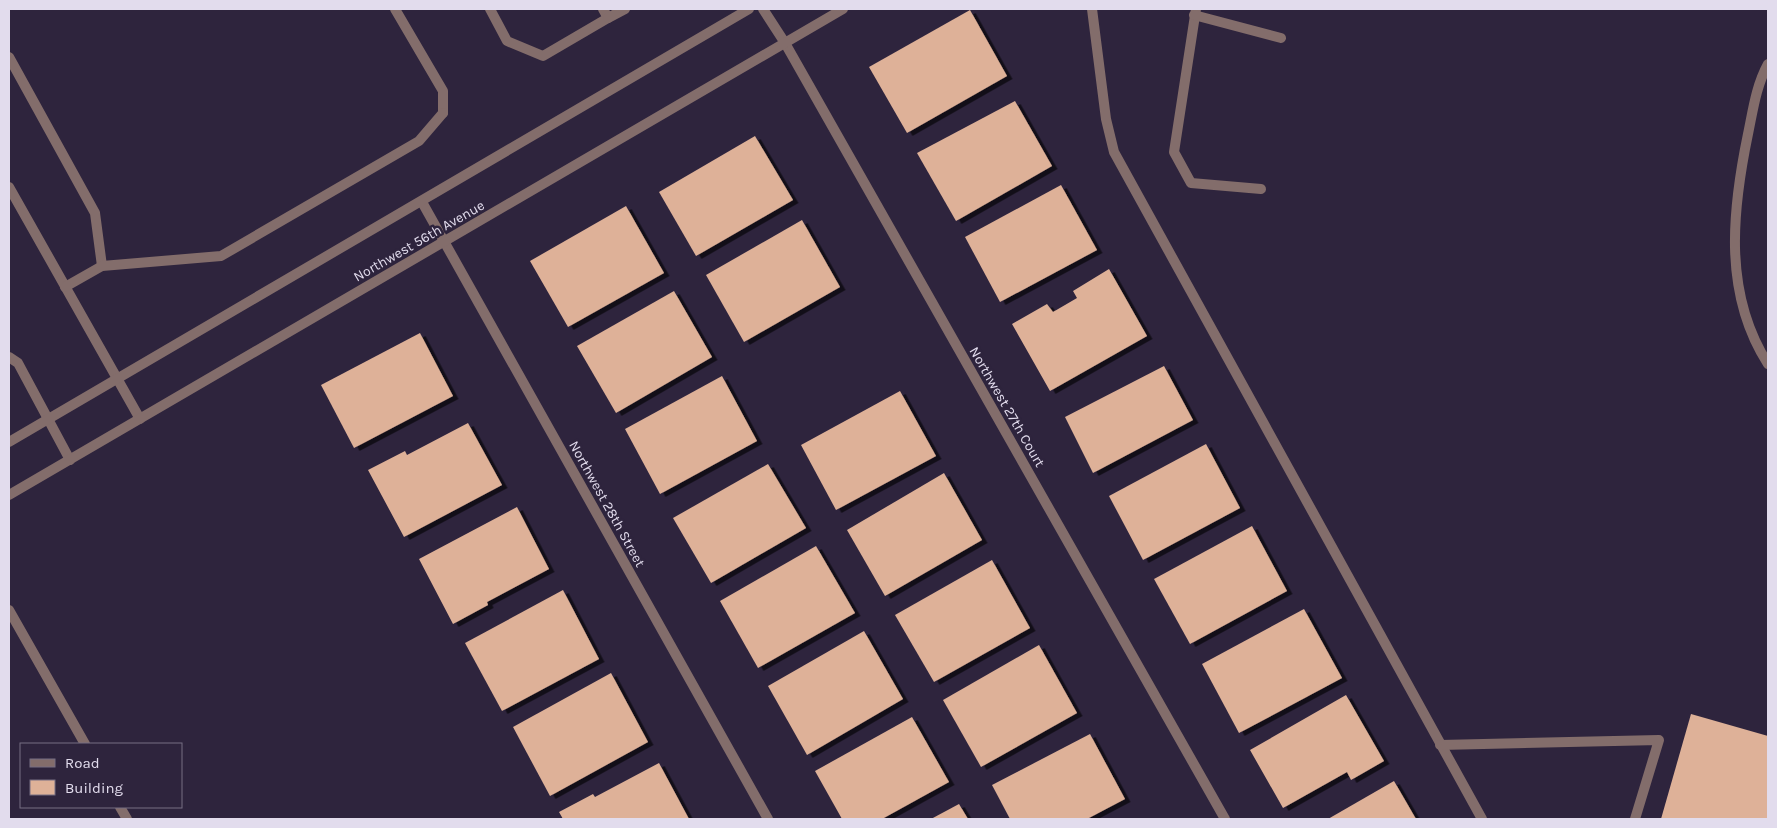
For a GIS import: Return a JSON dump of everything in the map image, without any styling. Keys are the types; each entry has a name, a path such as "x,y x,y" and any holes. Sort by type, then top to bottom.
{"street":[{"path":"65,288 102,266 221,256 419,141 443,113 443,90 395,9"},
{"path":"490,9 507,41 543,56 625,9"},
{"path":"602,9 608,18"},
{"path":"9,442 749,9"},
{"name":"Northwest 27th Court","path":"763,9 785,43 1225,819"},
{"name":"Northwest 56th Avenue","path":"9,495 843,9"},
{"path":"1092,9 1106,119 1114,152 1482,819"},
{"path":"1261,189 1191,183 1174,152 1195,12 1281,38"},
{"path":"9,57 95,213 102,266"},
{"path":"1768,64 1759,82 1738,180 1734,221 1741,305 1759,349 1768,364"},
{"path":"9,187 140,420"},
{"name":"Northwest 28th Street","path":"422,202 768,819"},
{"path":"9,357 18,363 70,460"},
{"path":"9,610 83,743"},
{"path":"1440,745 1659,740 1634,819"},
{"path":"121,808 127,819"}],"building":[{"path":"970,10 1007,76 907,133 869,67"},
{"path":"1015,101 1052,166 956,221 917,153"},
{"path":"755,136 793,200 696,256 659,192"},
{"path":"1061,185 1097,250 1000,302 965,237"},
{"path":"626,206 664,273 568,327 530,261"},
{"path":"802,220 840,287 744,342 706,275"},
{"path":"1109,269 1147,336 1050,391 1012,324 1047,304 1053,312 1077,298 1073,291"},
{"path":"674,291 712,357 616,413 577,346"},
{"path":"420,333 453,396 354,448 321,385"},
{"path":"1164,366 1193,420 1093,473 1065,417"},
{"path":"722,376 757,441 660,494 625,429"},
{"path":"900,391 936,456 836,510 801,445"},
{"path":"468,423 502,485 404,537 368,470 405,451 407,455"},
{"path":"1206,444 1240,508 1143,560 1109,496"},
{"path":"768,464 806,528 711,583 673,518"},
{"path":"944,473 982,540 885,596 847,530"},
{"path":"517,507 549,569 487,602 488,605 453,624 419,559"},
{"path":"1252,526 1287,591 1190,644 1154,579"},
{"path":"816,546 855,613 758,668 720,601"},
{"path":"992,560 1030,628 934,682 895,615"},
{"path":"563,590 599,659 502,711 465,643"},
{"path":"1304,609 1342,678 1239,733 1202,664"},
{"path":"864,631 903,699 807,755 768,686"},
{"path":"1039,645 1077,713 981,767 943,700"},
{"path":"611,673 648,742 550,796 513,727"},
{"path":"1346,695 1384,761 1351,780 1347,772 1283,808 1250,750"},
{"path":"1691,714 1768,736 1768,819 1661,819"},
{"path":"912,717 949,782 882,819 842,819 815,771"},
{"path":"1090,734 1125,799 1087,819 1010,819 992,785"},
{"path":"659,763 689,819 563,819 559,812 593,794 595,797"},
{"path":"1394,781 1416,819 1328,819"},
{"path":"959,804 968,819 931,819"}]}
